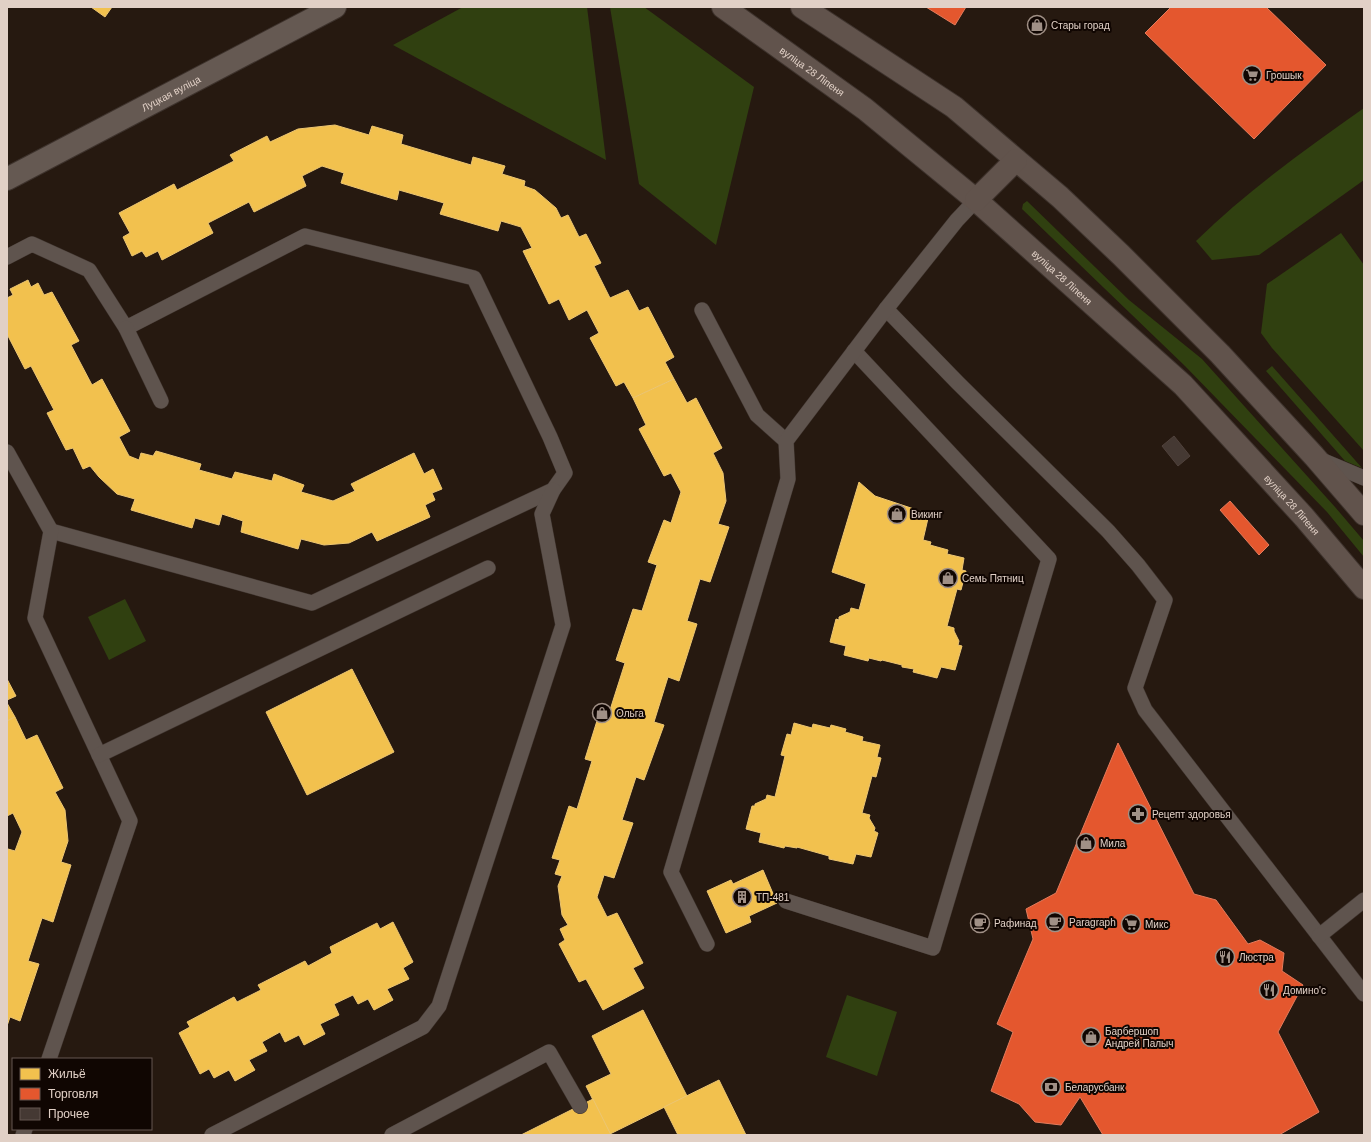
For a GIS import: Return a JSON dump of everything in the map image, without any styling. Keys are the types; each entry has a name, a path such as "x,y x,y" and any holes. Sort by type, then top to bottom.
{"main road":[{"name":"Луцкая вуліца","path":"7,179 335,7"},
{"name":"вуліца 28 Ліпеня","path":"723,7 865,109 976,200 1183,385 1304,517 1364,588"},
{"path":"802,7 954,107 1060,197 1121,255 1220,354 1314,456 1364,514"},
{"path":"976,200 1016,160"}],"lane":[{"path":"707,944 671,872 788,479 786,441 886,309 957,220 976,200"},
{"path":"126,328 305,236 474,278 550,437 565,473 553,490 542,514 563,625 440,1006 423,1027 212,1135"},
{"path":"7,257 32,244 89,270 126,328 161,401"},
{"path":"886,309 958,383 1108,531 1138,565 1165,600 1135,688 1145,710 1364,994"},
{"path":"702,310 757,415 786,441"},
{"path":"786,900 933,948 1049,559 854,351"},
{"path":"7,452 51,531 35,618 130,821 48,1058"},
{"path":"1314,456 1364,478"},
{"path":"51,531 312,603 553,490"},
{"path":"99,755 488,568"},
{"path":"1319,936 1364,900"},
{"path":"392,1135 550,1052 580,1106"}],"green space":[{"path":"463,7 587,7 606,160 393,45"},
{"path":"610,7 644,7 754,87 716,245 639,184"},
{"path":"1364,108 1364,180 1259,255 1212,260 1196,241 1256,188"},
{"path":"1027,201 1129,300 1202,359 1364,541 1364,557 1327,512 1185,366 1022,209 1023,204"},
{"path":"1341,233 1364,265 1364,451 1272,348 1261,333 1267,284"},
{"path":"1272,366 1362,468 1345,461 1266,371"},
{"path":"125,599 146,641 109,660 88,617"},
{"path":"847,995 897,1012 877,1076 826,1057"}],"building: Жильё":[{"path":"91,7 112,7 105,17"},
{"path":"335,125 369,135 372,126 403,135 401,144 471,165 473,157 505,166 502,174 525,181 524,186 535,190 556,208 561,218 568,215 579,237 586,234 601,263 594,266 610,298 628,290 639,311 648,307 674,357 665,362 674,379 633,398 624,382 616,386 590,338 599,333 587,310 569,320 559,299 549,304 523,251 532,248 521,227 501,221 498,231 440,214 444,203 399,190 397,200 370,192 341,183 344,173 322,166 302,176 306,186 254,212 249,202 208,223 213,233 162,260 158,251 146,257 142,251 132,256 123,237 130,233 119,213 174,184 177,190 234,161 230,155 267,136 270,142 298,129"},
{"path":"28,280 31,287 38,283 44,295 52,292 79,341 71,345 92,385 102,379 130,431 119,437 129,456 139,460 141,453 153,456 156,451 201,464 199,470 232,479 235,472 272,481 274,474 304,485 301,492 333,501 355,491 351,484 414,453 424,474 433,469 442,489 432,493 435,500 425,505 430,517 377,541 372,532 349,543 324,545 301,539 298,549 241,532 243,521 222,514 219,525 195,518 192,528 131,510 135,499 117,494 90,466 83,469 73,448 66,450 47,413 54,410 31,366 25,369 7,334 7,298 13,295 10,289"},
{"path":"674,379 687,403 696,398 722,448 713,453 723,473 726,501 718,524 729,527 710,582 700,579 687,621 697,624 679,681 668,677 654,722 664,725 644,780 636,777 622,820 633,823 614,878 604,875 597,897 607,917 617,913 643,963 633,968 644,988 603,1010 586,979 579,982 559,944 565,940 560,929 568,925 562,915 558,886 562,876 555,874 560,860 552,858 569,806 577,809 592,761 585,759 601,708 610,710 625,663 616,660 633,609 642,611 657,565 648,562 664,520 671,523 681,492 671,473 664,476 639,429 646,425 633,398"},
{"path":"859,482 875,496 929,514 923,540 931,542 930,545 948,550 947,554 964,558 962,570 966,571 961,590 957,589 947,626 954,628 959,641 958,645 962,646 955,670 941,667 937,678 913,672 914,669 902,667 902,665 882,660 869,658 868,661 844,655 846,646 830,642 836,619 839,620 839,617 850,612 851,608 859,610 866,584 832,572"},
{"path":"352,669 394,752 307,795 266,712"},
{"path":"7,679 16,696 7,700"},
{"path":"7,703 15,717 7,721"},
{"path":"15,717 26,740 37,735 63,788 55,792 65,810 68,841 61,862 71,865 53,922 42,918 28,961 39,964 20,1021 10,1017 7,1026 7,853 8,849 15,851 22,832 13,813 7,816 7,721"},
{"path":"794,723 812,728 813,724 830,728 831,725 846,729 845,732 863,737 862,741 880,745 877,757 881,758 876,777 872,776 862,813 870,815 869,818 875,828 874,831 878,833 871,857 856,854 853,864 829,859 829,856 797,847 785,846 784,848 759,842 761,833 746,829 752,806 755,806 755,804 766,799 767,795 775,797 785,756 781,755 787,734 791,735"},
{"name":"ТП-481","path":"763,870 777,903 749,916 751,922 726,933 707,891 731,880 733,884"},
{"path":"393,922 413,962 403,968 409,979 387,989 393,1000 374,1010 368,999 358,1004 353,995 334,1004 339,1015 320,1024 325,1034 304,1045 299,1035 285,1042 280,1032 262,1042 267,1051 249,1060 255,1070 235,1081 229,1070 214,1078 209,1069 200,1074 179,1033 190,1027 187,1022 234,997 237,1002 261,990 258,985 305,961 308,966 332,953 330,947 377,923 380,929"},
{"path":"643,1010 687,1096 610,1134 586,1086 611,1074 592,1036"},
{"path":"719,1080 746,1135 678,1135 664,1107"},
{"path":"593,1099 611,1135 521,1135"}],"building: Торговля":[{"path":"926,7 966,7 955,25"},
{"name":"Грошык","path":"1171,7 1266,7 1326,65 1254,139 1145,33"},
{"path":"1230,501 1269,545 1259,555 1220,510"},
{"name":"Микс","path":"1118,743 1194,894 1216,900 1248,944 1260,940 1284,953 1282,971 1303,985 1278,1032 1319,1112 1279,1135 1103,1135 1080,1097 1061,1125 1035,1122 1019,1104 991,1091 1013,1032 997,1024 1033,939 1026,909 1056,893"}],"building: Прочее":[{"path":"1174,436 1190,456 1178,466 1162,446"}],"place":[{"name":"Стары горад","path":"1037,25"},
{"name":"Грошык","path":"1252,75"},
{"name":"Викинг","path":"897,514"},
{"name":"Семь Пятниц","path":"948,578"},
{"name":"Ольга","path":"602,713"},
{"name":"Рецепт здоровья","path":"1138,814"},
{"name":"Мила","path":"1086,843"},
{"name":"ТП-481","path":"742,897"},
{"name":"Paragraph","path":"1055,922"},
{"name":"Рафинад","path":"980,923"},
{"name":"Микс","path":"1131,924"},
{"name":"Люстра","path":"1225,957"},
{"name":"Домино'c","path":"1269,990"},
{"name":"Барбершоп Андрей Палыч","path":"1091,1037"},
{"name":"Беларусбанк","path":"1051,1087"}]}
